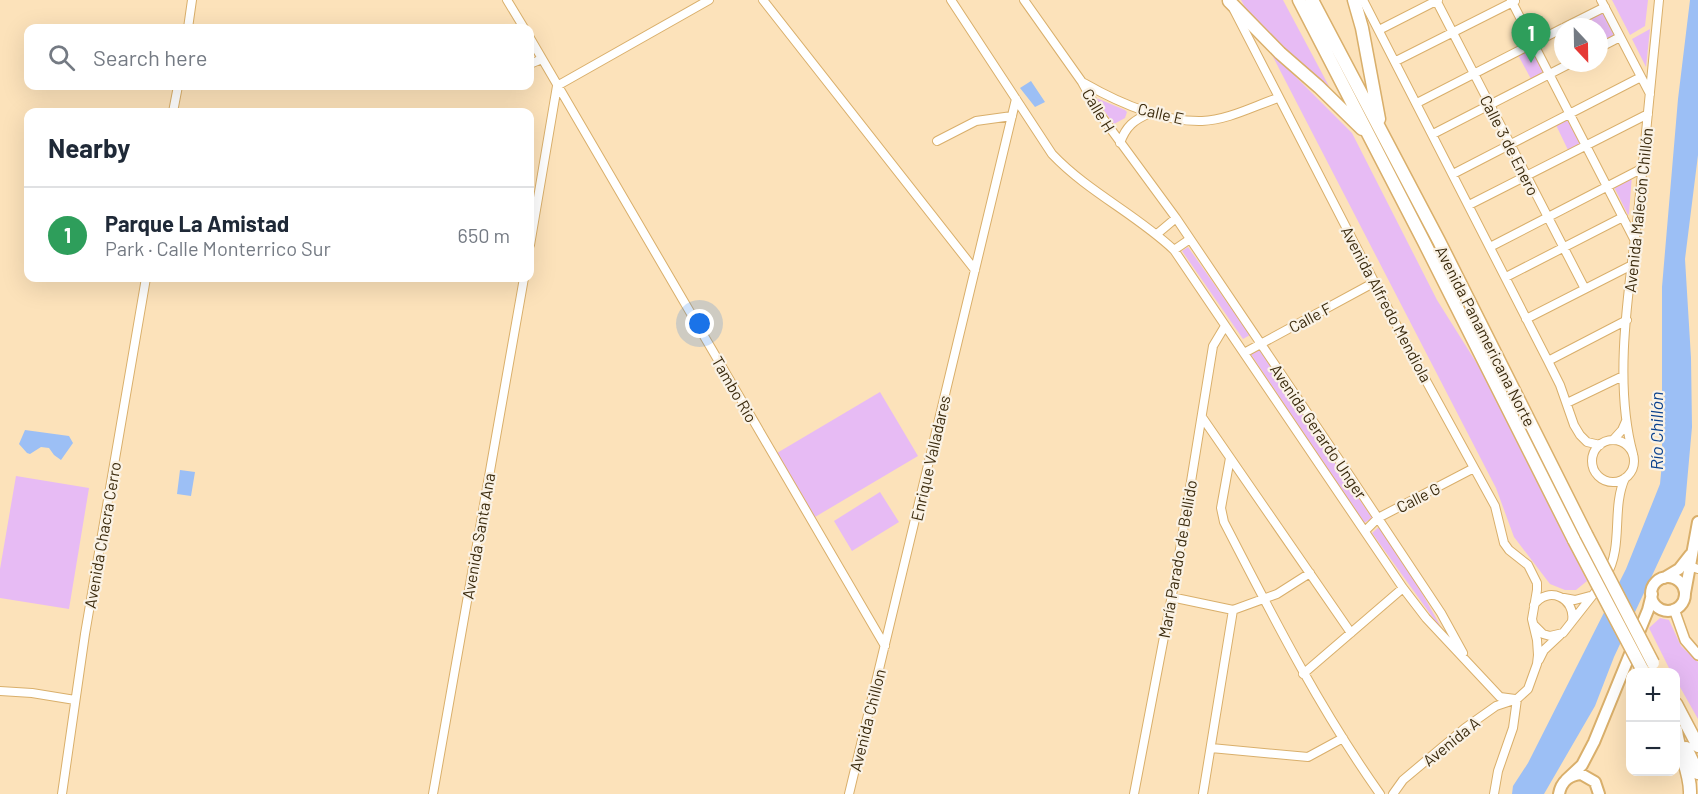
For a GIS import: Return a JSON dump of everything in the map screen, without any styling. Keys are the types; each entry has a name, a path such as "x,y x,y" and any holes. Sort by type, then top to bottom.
{"highway":[{"name":"Avenida Panamericana Norte","path":"1299,0 1376,135"},
{"name":"Avenida Panamericana Norte","path":"1312,0 1376,135 1580,537 1649,668"},
{"path":"1354,0 1362,28 1376,135"},
{"path":"1229,1 1280,54 1376,135"},
{"path":"1680,712 1698,746"},
{"path":"1680,737 1698,773"},
{"path":"1680,751 1689,778 1690,794"}],"main road":[{"path":"1559,794 1566,780 1582,765 1594,742 1648,610 1654,585 1683,565 1692,549 1698,522"},
{"path":"1643,620 1656,613 1672,610 1682,603 1694,568 1692,549"},
{"path":"1662,578 1678,580 1682,583 1685,593"},
{"path":"1652,594 1655,604 1664,610 1672,610"},
{"path":"1594,742 1591,764 1599,794"},
{"path":"1566,780 1581,774 1595,782"}],"street":[{"path":"189,24 192,0"},
{"path":"507,0 522,24"},
{"path":"534,221 557,86 709,0"},
{"path":"763,0 975,270"},
{"name":"Avenida Gerardo Unger","path":"951,0 1052,154 1069,172 1157,234 1174,250 1403,588 1426,618 1500,697 1516,699"},
{"name":"Calle H","path":"1024,0 1082,82 1099,113 1176,218"},
{"path":"1363,0 1548,361 1567,403 1576,430 1583,439 1591,444 1600,445 1613,440 1627,420"},
{"path":"1379,30 1437,0"},
{"name":"Calle 3 de Enero","path":"1437,0 1585,289"},
{"name":"Avenida Malecón Chillón","path":"1633,454 1623,376 1659,0"},
{"name":"Avenida Alfredo Mendiola","path":"1229,1 1278,98 1495,506 1504,543 1528,566 1534,576 1537,590 1532,619 1538,647 1538,664 1528,689 1516,699"},
{"path":"1396,61 1513,1 1635,240"},
{"path":"1580,18 1603,3 1650,94"},
{"path":"1417,103 1554,33"},
{"path":"1608,43 1620,37"},
{"name":"Tambo Rio","path":"534,45 885,646"},
{"path":"534,62 542,59"},
{"path":"1433,134 1554,72"},
{"path":"1453,174 1641,77"},
{"name":"Calle E","path":"1082,82 1150,113 1176,119 1203,121 1278,98"},
{"path":"174,108 177,90"},
{"name":"Enrique Valladares","path":"885,646 1016,99"},
{"path":"1120,143 1125,131 1135,120 1150,113"},
{"path":"1469,206 1648,114"},
{"path":"937,141 976,121 1012,116"},
{"path":"1490,247 1643,168"},
{"path":"1506,277 1623,217"},
{"path":"1157,234 1176,218"},
{"name":"Avenida Gerardo Unger","path":"1176,218 1442,613 1472,668"},
{"path":"1174,250 1190,240"},
{"path":"1527,319 1632,265"},
{"name":"Avenida Chacra Cerro","path":"62,794 75,700 145,282"},
{"name":"Avenida Santa Ana","path":"433,794 523,282"},
{"name":"Calle F","path":"1244,353 1375,282"},
{"path":"1548,361 1627,321"},
{"name":"María Parado de Bellido","path":"1134,794 1214,346 1225,326"},
{"path":"1567,403 1623,376"},
{"path":"1202,417 1351,633"},
{"path":"1538,664 1544,650 1563,633 1604,580 1613,561 1619,497 1625,478 1633,468 1633,454 1625,444 1613,440"},
{"path":"1600,445 1592,457 1592,464 1599,477 1605,481 1614,495 1618,509"},
{"path":"1230,458 1221,514 1303,674 1380,794"},
{"name":"Calle G","path":"1365,531 1378,518 1474,468"},
{"path":"1605,481 1612,482 1625,478"},
{"path":"1171,597 1233,610 1277,594 1310,573"},
{"path":"1303,674 1403,588"},
{"path":"1533,606 1537,600 1549,595 1575,600 1591,595"},
{"path":"1563,597 1572,608 1572,622"},
{"path":"1203,794 1233,610"},
{"path":"1672,610 1685,640 1698,655"},
{"path":"1534,625 1538,630 1550,636 1563,633"},
{"name":"Avenida Chillon","path":"849,794 885,646"},
{"path":"0,691 32,693 75,700"},
{"path":"1494,794 1498,771 1513,728 1516,699"},
{"name":"Avenida A","path":"1393,794 1403,780 1465,728 1496,706 1516,699"},
{"path":"1211,748 1308,757 1342,738"}],"shaded area":[{"path":"1241,0 1283,0 1331,90 1254,24"},
{"path":"1612,0 1648,0 1645,26 1630,35"},
{"path":"1602,12 1605,18 1591,18"},
{"path":"1608,24 1615,37 1608,40"},
{"path":"1650,29 1646,67 1632,39"},
{"path":"1531,48 1544,72 1531,79 1518,55"},
{"path":"1270,51 1352,133 1437,300 1481,370 1587,581 1576,590 1565,590 1550,584 1514,537 1496,488"},
{"path":"1094,97 1125,110 1127,112 1125,118 1114,124"},
{"path":"1567,119 1580,144 1568,150 1556,125"},
{"path":"1632,175 1629,214 1628,215 1613,185"},
{"path":"1188,247 1250,335 1243,339 1182,251"},
{"path":"1258,348 1372,518 1364,523 1250,353"},
{"path":"880,392 918,456 815,517 777,453"},
{"path":"16,476 89,488 69,609 0,598 0,569"},
{"path":"880,492 899,522 852,551 834,521"},
{"path":"1379,527 1417,584 1446,636 1372,533"},
{"path":"1660,618 1669,620 1681,646 1698,662 1698,719 1680,687 1680,668 1669,668 1649,628"}],"water":[{"path":"1690,0 1698,0 1698,155 1685,259 1691,358 1692,427 1685,505 1614,657 1595,706 1544,794 1512,794 1513,786 1528,763 1626,569 1660,484 1662,287 1678,99"},
{"path":"1031,81 1045,102 1035,107 1020,88"},
{"path":"25,430 69,436 73,443 61,460 49,448 41,447 30,454 19,444"},
{"path":"180,470 195,472 191,496 177,494"}],"place":[{"name":"Parque La Amistad","path":"1531,63"}],"water label":[{"name":"Río Chillón","path":"1656,431"}]}
